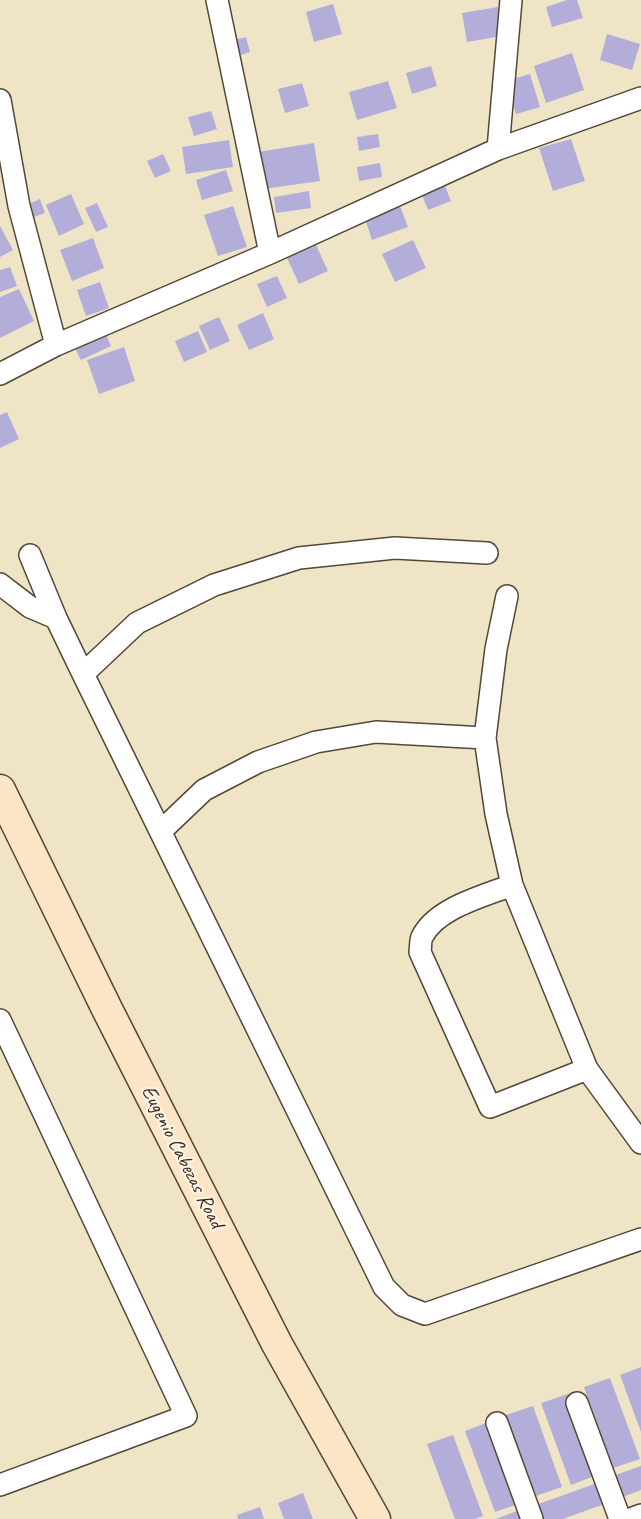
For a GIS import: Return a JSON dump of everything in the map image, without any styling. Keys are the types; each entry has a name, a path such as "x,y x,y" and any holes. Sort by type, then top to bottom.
{"street":[{"path":"217,0 270,253"},
{"path":"498,149 510,0"},
{"path":"0,374 56,345 270,253 498,149 641,98"},
{"path":"0,100 19,206 56,345"},
{"path":"84,674 137,623 214,585 299,558 395,548 487,553"},
{"path":"30,555 56,618 384,1287 402,1305 425,1314 641,1239"},
{"path":"0,584 30,608 56,618"},
{"path":"507,596 496,649 485,738 496,814 512,885 587,1069 641,1143"},
{"path":"160,831 204,790 258,762 316,742 376,732 485,738"},
{"name":"Eugenio Cabezas Road","path":"0,790 107,1009 277,1344 375,1519"},
{"path":"512,885 455,908 435,921 421,938 420,952 490,1107 587,1069"},
{"path":"0,1020 5,1045 186,1416 0,1485"},
{"path":"577,1402 620,1519"},
{"path":"497,1423 532,1519"},
{"path":"630,1519 641,1515"}],"building":[{"path":"567,0 577,0 583,18 552,27 546,7"},
{"path":"333,4 342,34 314,42 306,12"},
{"path":"498,7 502,36 467,42 462,13"},
{"path":"607,34 640,44 632,70 600,60"},
{"path":"246,37 250,52 234,57 230,41"},
{"path":"572,53 584,90 546,103 534,66"},
{"path":"431,66 437,86 412,94 406,73"},
{"path":"530,74 540,107 516,114 506,81"},
{"path":"388,81 397,108 357,120 349,92"},
{"path":"302,83 309,106 285,113 278,89"},
{"path":"211,111 217,129 194,136 188,117"},
{"path":"378,134 380,147 359,151 357,137"},
{"path":"571,139 585,181 553,191 539,148"},
{"path":"229,140 233,167 186,174 182,147"},
{"path":"314,143 320,181 264,189 258,152"},
{"path":"163,154 171,171 155,178 147,161"},
{"path":"380,163 382,177 359,181 357,167"},
{"path":"226,170 233,191 202,200 196,180"},
{"path":"445,186 451,201 428,210 422,195"},
{"path":"309,191 311,208 276,213 274,197"},
{"path":"71,194 84,224 59,236 46,205"},
{"path":"40,199 45,213 34,217 29,204"},
{"path":"97,203 108,227 96,232 85,208"},
{"path":"233,206 247,247 218,256 204,215"},
{"path":"400,206 408,227 372,240 365,219"},
{"path":"0,226 13,250 0,257"},
{"path":"93,238 104,268 72,281 60,250"},
{"path":"413,240 426,268 395,282 382,254"},
{"path":"316,245 328,271 299,284 287,258"},
{"path":"10,267 17,286 0,292 0,270"},
{"path":"277,276 287,298 267,307 257,284"},
{"path":"100,282 109,308 86,316 77,290"},
{"path":"19,289 34,321 0,338 0,297"},
{"path":"263,313 274,339 249,350 237,325"},
{"path":"219,317 230,341 210,350 199,326"},
{"path":"198,331 207,352 184,362 175,341"},
{"path":"105,332 111,346 81,360 74,346"},
{"path":"124,347 135,381 99,394 87,360"},
{"path":"7,412 19,439 0,448 0,415"},
{"path":"641,1367 641,1432 620,1375"},
{"path":"610,1378 640,1459 613,1468 584,1387"},
{"path":"568,1394 597,1475 571,1485 541,1403"},
{"path":"533,1406 562,1487 536,1496 506,1415"},
{"path":"491,1421 521,1503 495,1512 465,1431"},
{"path":"453,1435 483,1516 475,1519 455,1519 427,1444"},
{"path":"641,1466 641,1490 617,1499 610,1477"},
{"path":"600,1482 607,1503 563,1519 538,1519 533,1506"},
{"path":"303,1493 313,1519 284,1519 278,1503"},
{"path":"260,1507 264,1519 238,1519 237,1515"},
{"path":"522,1509 525,1519 496,1519"}]}
